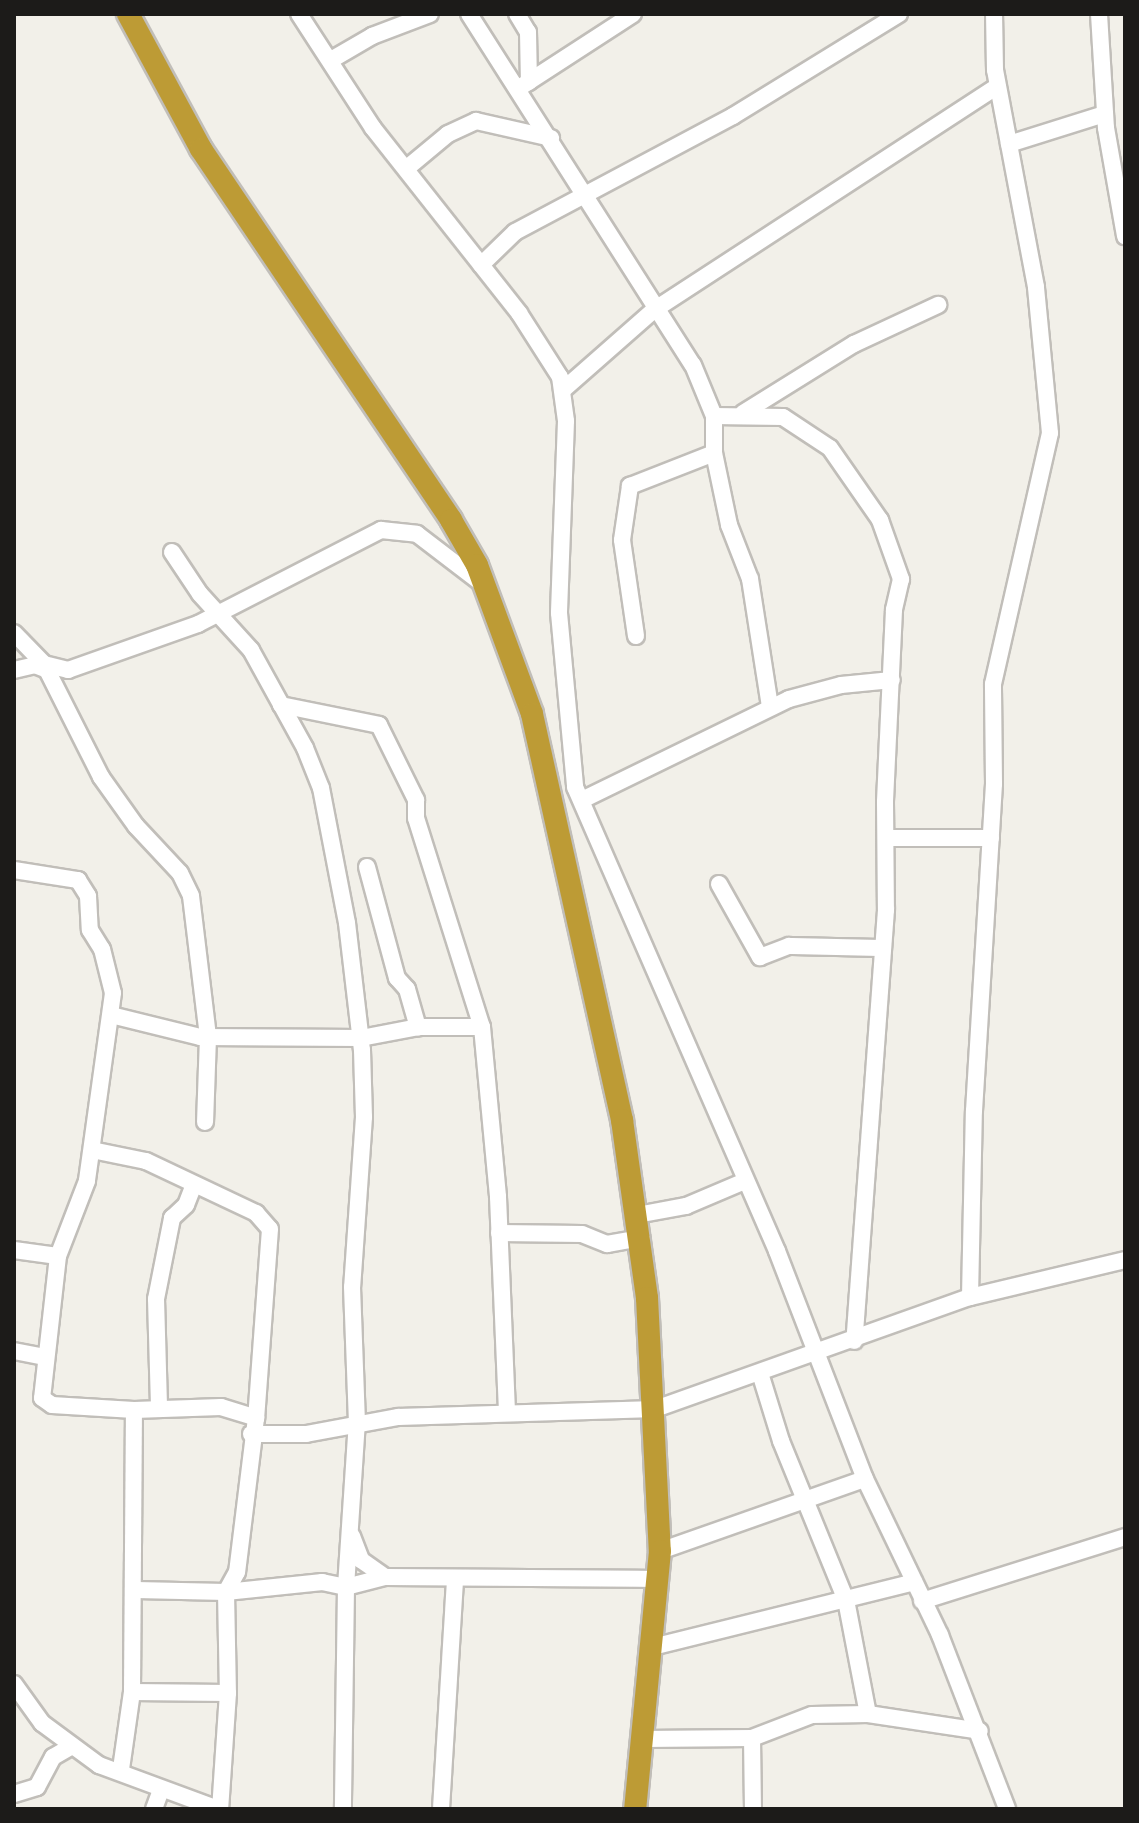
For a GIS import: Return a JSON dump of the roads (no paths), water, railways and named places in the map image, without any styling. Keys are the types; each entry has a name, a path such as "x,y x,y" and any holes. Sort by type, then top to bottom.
{"highway":[{"path":"128,14 201,149 425,475 486,587 518,672 552,791 613,1073 641,1238 655,1409 660,1551 635,1809"}],"street":[{"path":"299,14 368,121 544,348 564,389 559,613 578,794 745,1181 865,1479 980,1731 1007,1809"},
{"path":"331,60 372,36 430,14"},
{"path":"469,14 524,85 583,197 645,287 654,310 693,365 714,416 714,453 729,525 750,579 770,707"},
{"path":"517,14 528,32 524,85"},
{"path":"524,85 633,14"},
{"path":"481,265 515,232 733,116 899,14"},
{"path":"970,1297 974,1111 991,838 997,658 1029,542 1050,433 1036,287 997,86 994,14"},
{"path":"1099,14 1104,114 1125,236"},
{"path":"564,389 654,310 997,86"},
{"path":"1009,144 1104,114"},
{"path":"407,168 448,134 476,121 551,138"},
{"path":"742,414 854,344 938,305"},
{"path":"714,416 742,414 783,417 830,448 880,520 901,579 894,610 883,948 854,1341"},
{"path":"636,636 622,540 630,486 714,453"},
{"path":"14,670 35,665 68,670 217,615 381,530 417,534 486,587"},
{"path":"172,552 217,615 243,639 281,705 321,788 347,923 361,1038 364,1117 352,1287 357,1421 346,1587 343,1809"},
{"path":"14,633 44,667 105,783 185,882 196,917 196,968 208,1037 205,1122"},
{"path":"552,791 578,794 770,707 841,685 892,680"},
{"path":"281,705 330,718 374,722 385,731 416,800 416,818 482,1027 499,1233 507,1413"},
{"path":"886,838 991,838"},
{"path":"367,867 393,964 407,989 418,1027"},
{"path":"14,870 78,880 88,896 90,930 112,980 111,1015 92,1150 81,1202 58,1256 41,1394 46,1402 134,1410 159,1406 221,1407 254,1426 306,1434 357,1421 655,1409 854,1341 970,1297 1125,1260"},
{"path":"719,884 760,957 789,946 883,948"},
{"path":"111,1015 208,1037 361,1038 418,1027 482,1027"},
{"path":"14,1684 30,1711 70,1747 99,1765 121,1769 161,1790 219,1809 228,1693 226,1592 237,1572 254,1426 270,1229 256,1213 193,1187 146,1161 92,1150"},
{"path":"637,1215 686,1206 745,1181"},
{"path":"159,1406 156,1299 172,1218 186,1205 193,1187"},
{"path":"499,1233 582,1234 607,1244 641,1238"},
{"path":"14,1250 58,1256"},
{"path":"14,1351 45,1357"},
{"path":"760,1373 846,1600 868,1714"},
{"path":"121,1769 132,1692 136,1590 130,1477 134,1410"},
{"path":"660,1551 865,1479"},
{"path":"349,1528 361,1560 385,1577"},
{"path":"922,1601 1125,1537"},
{"path":"136,1590 226,1592 322,1582 346,1587 385,1577 658,1579"},
{"path":"441,1809 455,1578"},
{"path":"652,1647 914,1582"},
{"path":"132,1692 228,1693"},
{"path":"643,1739 752,1738 812,1715 868,1714 980,1731"},
{"path":"752,1738 753,1809"},
{"path":"14,1794 37,1787 53,1757 70,1747"},
{"path":"154,1809 161,1790"}]}
